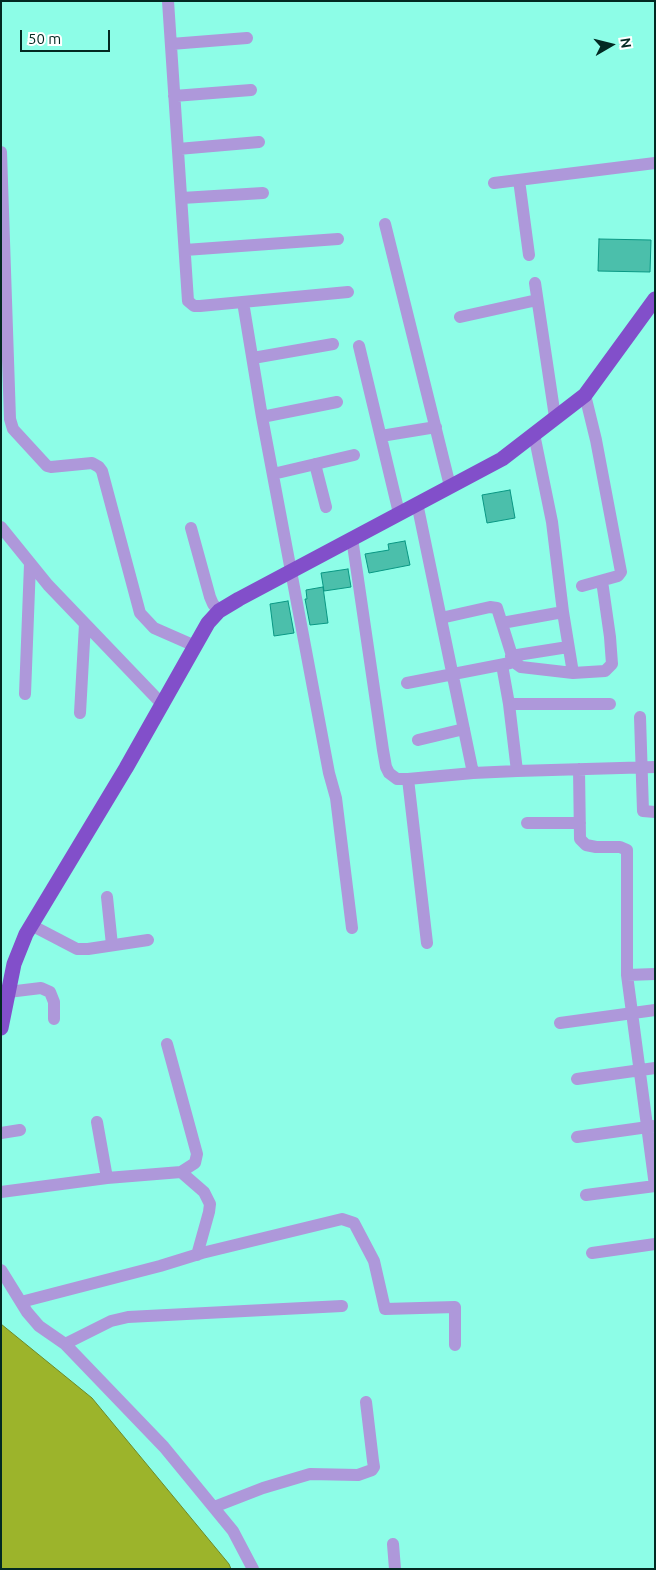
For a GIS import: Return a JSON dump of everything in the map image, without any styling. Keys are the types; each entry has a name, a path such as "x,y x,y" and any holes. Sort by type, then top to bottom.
{"main road":[{"path":"1,1028 7,984 18,949 163,705 208,623 219,611 239,598 502,459 585,395 655,299"}],"street":[{"path":"168,1 187,296 191,304 200,306 348,292"},
{"path":"171,44 247,38"},
{"path":"174,96 251,90"},
{"path":"178,148 259,142"},
{"path":"1,152 10,419 13,429 47,466 92,463 99,467 102,471 140,613 154,628 195,646"},
{"path":"494,183 655,163"},
{"path":"519,180 529,255"},
{"path":"182,198 263,193"},
{"path":"385,224 450,486"},
{"path":"185,250 338,239"},
{"path":"535,283 556,417"},
{"path":"460,317 537,300"},
{"path":"243,302 262,417 329,773 336,798 352,928"},
{"path":"253,358 333,344"},
{"path":"359,346 398,513"},
{"path":"582,586 618,576 621,572 596,440 585,395"},
{"path":"262,417 337,402"},
{"path":"381,436 436,427"},
{"path":"534,434 552,522 563,612 573,673"},
{"path":"273,474 354,455"},
{"path":"315,464 326,507"},
{"path":"417,503 473,773"},
{"path":"1,527 30,564 163,705"},
{"path":"191,528 211,601 219,611"},
{"path":"352,538 386,767 389,773 397,779 408,779 473,773 648,768"},
{"path":"25,694 30,564"},
{"path":"509,661 530,669 573,673 605,671 612,664 602,580"},
{"path":"441,618 490,607 497,608 502,623 509,661 509,704 517,771"},
{"path":"502,623 563,612"},
{"path":"80,713 86,624"},
{"path":"407,683 453,675 568,647"},
{"path":"509,704 610,704"},
{"path":"640,717 648,768 644,811 655,812"},
{"path":"418,740 464,729"},
{"path":"579,769 580,839 586,845 620,847 627,850 627,975 639,1070 651,1126 655,1186 586,1195"},
{"path":"408,779 427,943"},
{"path":"527,822 580,823"},
{"path":"107,897 112,945"},
{"path":"31,925 77,949 148,940"},
{"path":"627,975 655,974"},
{"path":"7,984 41,988 50,992 54,1002 54,1019"},
{"path":"560,1023 655,1010"},
{"path":"1,1192 107,1178 181,1172 195,1163 197,1154 167,1044"},
{"path":"577,1079 655,1068"},
{"path":"97,1122 107,1178"},
{"path":"577,1137 651,1126"},
{"path":"1,1133 20,1130"},
{"path":"181,1172 204,1192 210,1204 210,1212 197,1255"},
{"path":"21,1302 298,1228 342,1219 354,1223 374,1262 384,1309 455,1307 455,1345"},
{"path":"592,1253 655,1244"},
{"path":"1,1270 39,1326 65,1344 159,1441 233,1532 253,1569"},
{"path":"65,1344 110,1321 128,1317 342,1306"},
{"path":"214,1507 263,1488 310,1474 358,1475 372,1470 374,1467 366,1402"},
{"path":"393,1544 395,1569"}],"shaded area":[{"path":"1,1324 92,1398 229,1564 231,1569 1,1569"}],"building":[{"path":"599,239 651,240 650,272 598,271"},
{"path":"510,490 515,518 487,523 482,495"},
{"path":"405,541 410,565 369,573 365,554 389,550 388,544"},
{"path":"348,569 351,587 324,591 321,573"},
{"path":"323,587 328,623 310,625 305,599 307,599 306,590"},
{"path":"288,601 294,633 274,636 270,604"}]}
